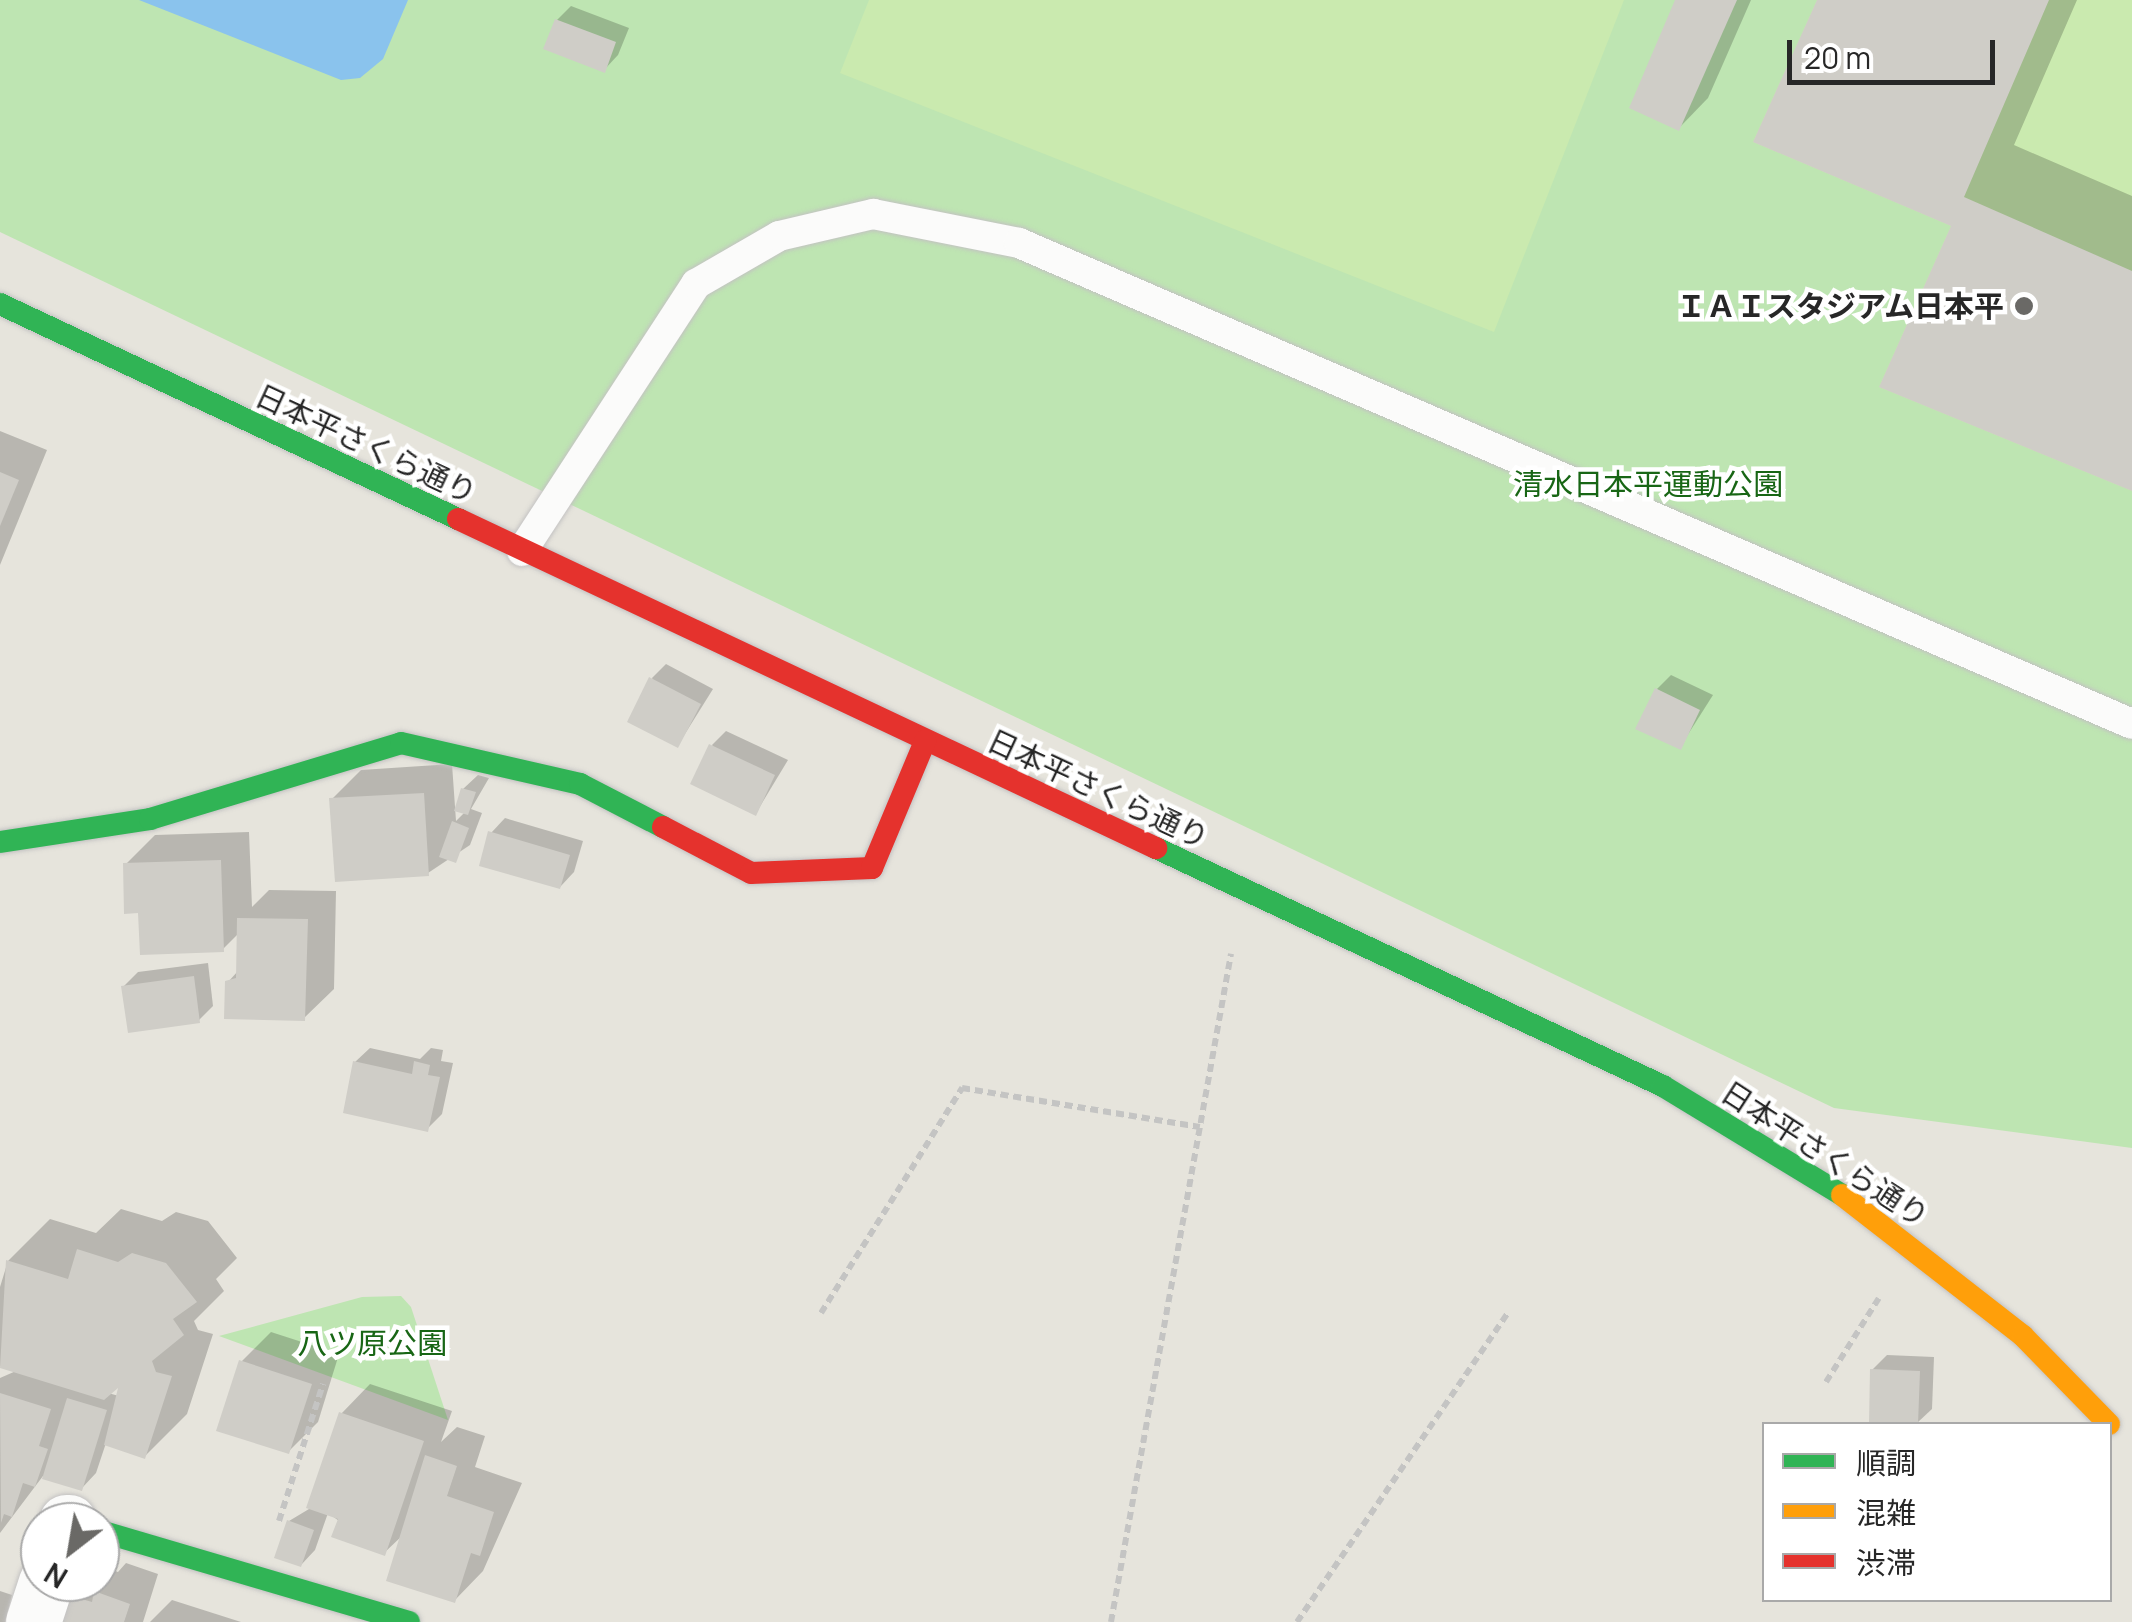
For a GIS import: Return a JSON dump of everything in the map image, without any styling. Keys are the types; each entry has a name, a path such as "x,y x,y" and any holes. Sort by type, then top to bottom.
{"street":[{"name":"日本平さくら通り","path":"0,304 1663,1086 1793,1161 1912,1246 2022,1336 2106,1422"},
{"path":"0,842 150,819 401,743 580,784 752,873 872,868 924,741"},
{"name":"日本平さくら通り","path":"2112,1428 2132,1448"},
{"path":"120,1537 408,1622"}],"lane":[{"path":"522,551 696,284 779,236 873,214 1019,243 2132,724"}],"path":[{"path":"1110,1622 1242,889"},
{"path":"821,1313 962,1088 1200,1126"},
{"path":"1826,1382 1912,1246"},
{"path":"1297,1622 1509,1311"},
{"path":"260,1579 323,1384"}],"green space":[{"name":"清水日本平運動公園","path":"0,0 2132,0 2132,1148 1834,1108 0,232"},
{"path":"869,0 1624,0 1494,332 840,73"},
{"name":"ＩＡＩスタジアム日本平","path":"1817,0 2132,0 2132,491 1879,387 1951,226 1753,142"},
{"name":"八ツ原公園","path":"401,1296 411,1307 448,1420 219,1336 362,1297"}],"water":[{"path":"139,0 408,0 383,59 360,78 341,80"}],"building":[{"path":"1675,0 1737,0 1679,131 1629,108"},
{"name":"ＩＡＩスタジアム日本平","path":"1817,0 2049,0 1964,197 2132,271 2132,491 1879,387 1951,226 1753,142"},
{"path":"555,19 616,42 605,73 543,49"},
{"path":"0,472 19,480 0,526"},
{"path":"649,677 701,704 678,748 627,722"},
{"path":"1655,688 1700,710 1681,750 1635,729"},
{"path":"709,744 775,775 756,816 690,784"},
{"path":"461,788 476,792 468,815 454,811"},
{"path":"424,793 429,876 335,882 329,798"},
{"path":"452,821 469,828 456,863 439,857"},
{"path":"488,831 570,855 560,889 479,866"},
{"path":"221,860 224,952 140,955 138,913 124,914 123,863"},
{"path":"237,918 308,919 305,1021 224,1019 225,981 236,978"},
{"path":"194,976 200,1023 128,1033 121,986"},
{"path":"353,1061 412,1074 414,1061 430,1065 428,1075 440,1077 428,1132 343,1113"},
{"path":"77,1249 118,1262 132,1253 166,1263 197,1302 173,1319 184,1335 152,1361 156,1372 172,1376 145,1459 104,1445 118,1388 104,1400 0,1368 6,1260 68,1279"},
{"path":"239,1360 312,1384 289,1454 216,1431"},
{"path":"1870,1369 1920,1371 1918,1422 1869,1422"},
{"path":"0,1393 51,1409 39,1446 48,1449 35,1487 23,1483 12,1517 4,1514 1,1523"},
{"path":"67,1398 107,1410 82,1491 42,1479"},
{"path":"339,1412 424,1441 385,1556 331,1537 338,1519 306,1508"},
{"path":"425,1455 457,1466 447,1496 494,1512 480,1556 471,1553 455,1603 386,1581"},
{"path":"287,1520 314,1530 301,1567 274,1558"},
{"path":"120,1600 130,1604 124,1622 46,1622 52,1602"}],"traffic: fast":[{"path":"0,304 458,519"},
{"path":"0,842 150,819 401,743 580,784 663,827"},
{"path":"1156,848 1663,1086 1842,1195"},
{"path":"120,1537 409,1622"}],"traffic: slow":[{"path":"1842,1195 2023,1336 2107,1422"}],"traffic: jam":[{"path":"458,519 1156,848"},
{"path":"663,827 751,873 872,868 925,741"}],"place":[{"name":"ＩＡＩスタジアム日本平","path":"2024,306"}]}
